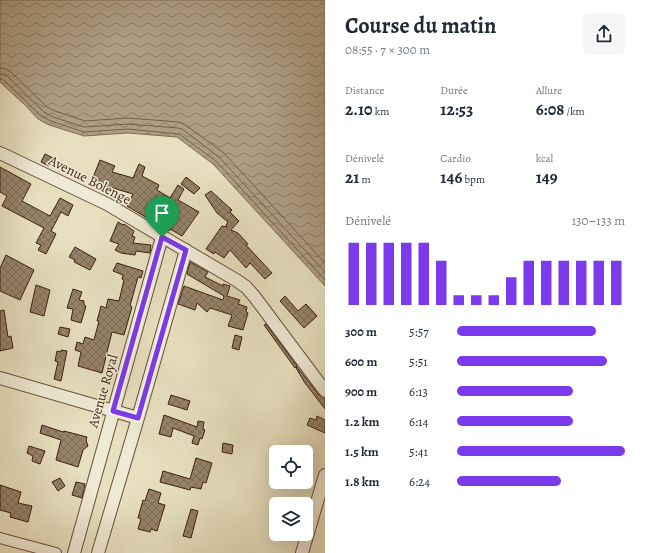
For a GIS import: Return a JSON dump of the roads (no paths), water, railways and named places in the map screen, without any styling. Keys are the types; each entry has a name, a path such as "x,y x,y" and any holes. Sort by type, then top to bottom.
{"street":[{"name":"Avenue Bolenge","path":"0,153 107,204 246,287 325,391"},
{"name":"Avenue Royal","path":"74,553 162,237"},
{"path":"98,553 186,250"},
{"path":"0,378 138,418"},
{"path":"302,553 325,475"},
{"path":"0,538 56,553"}],"water":[{"path":"0,0 325,0 325,286 213,164 177,137 128,133 84,136 49,125 38,119 0,82"}]}
